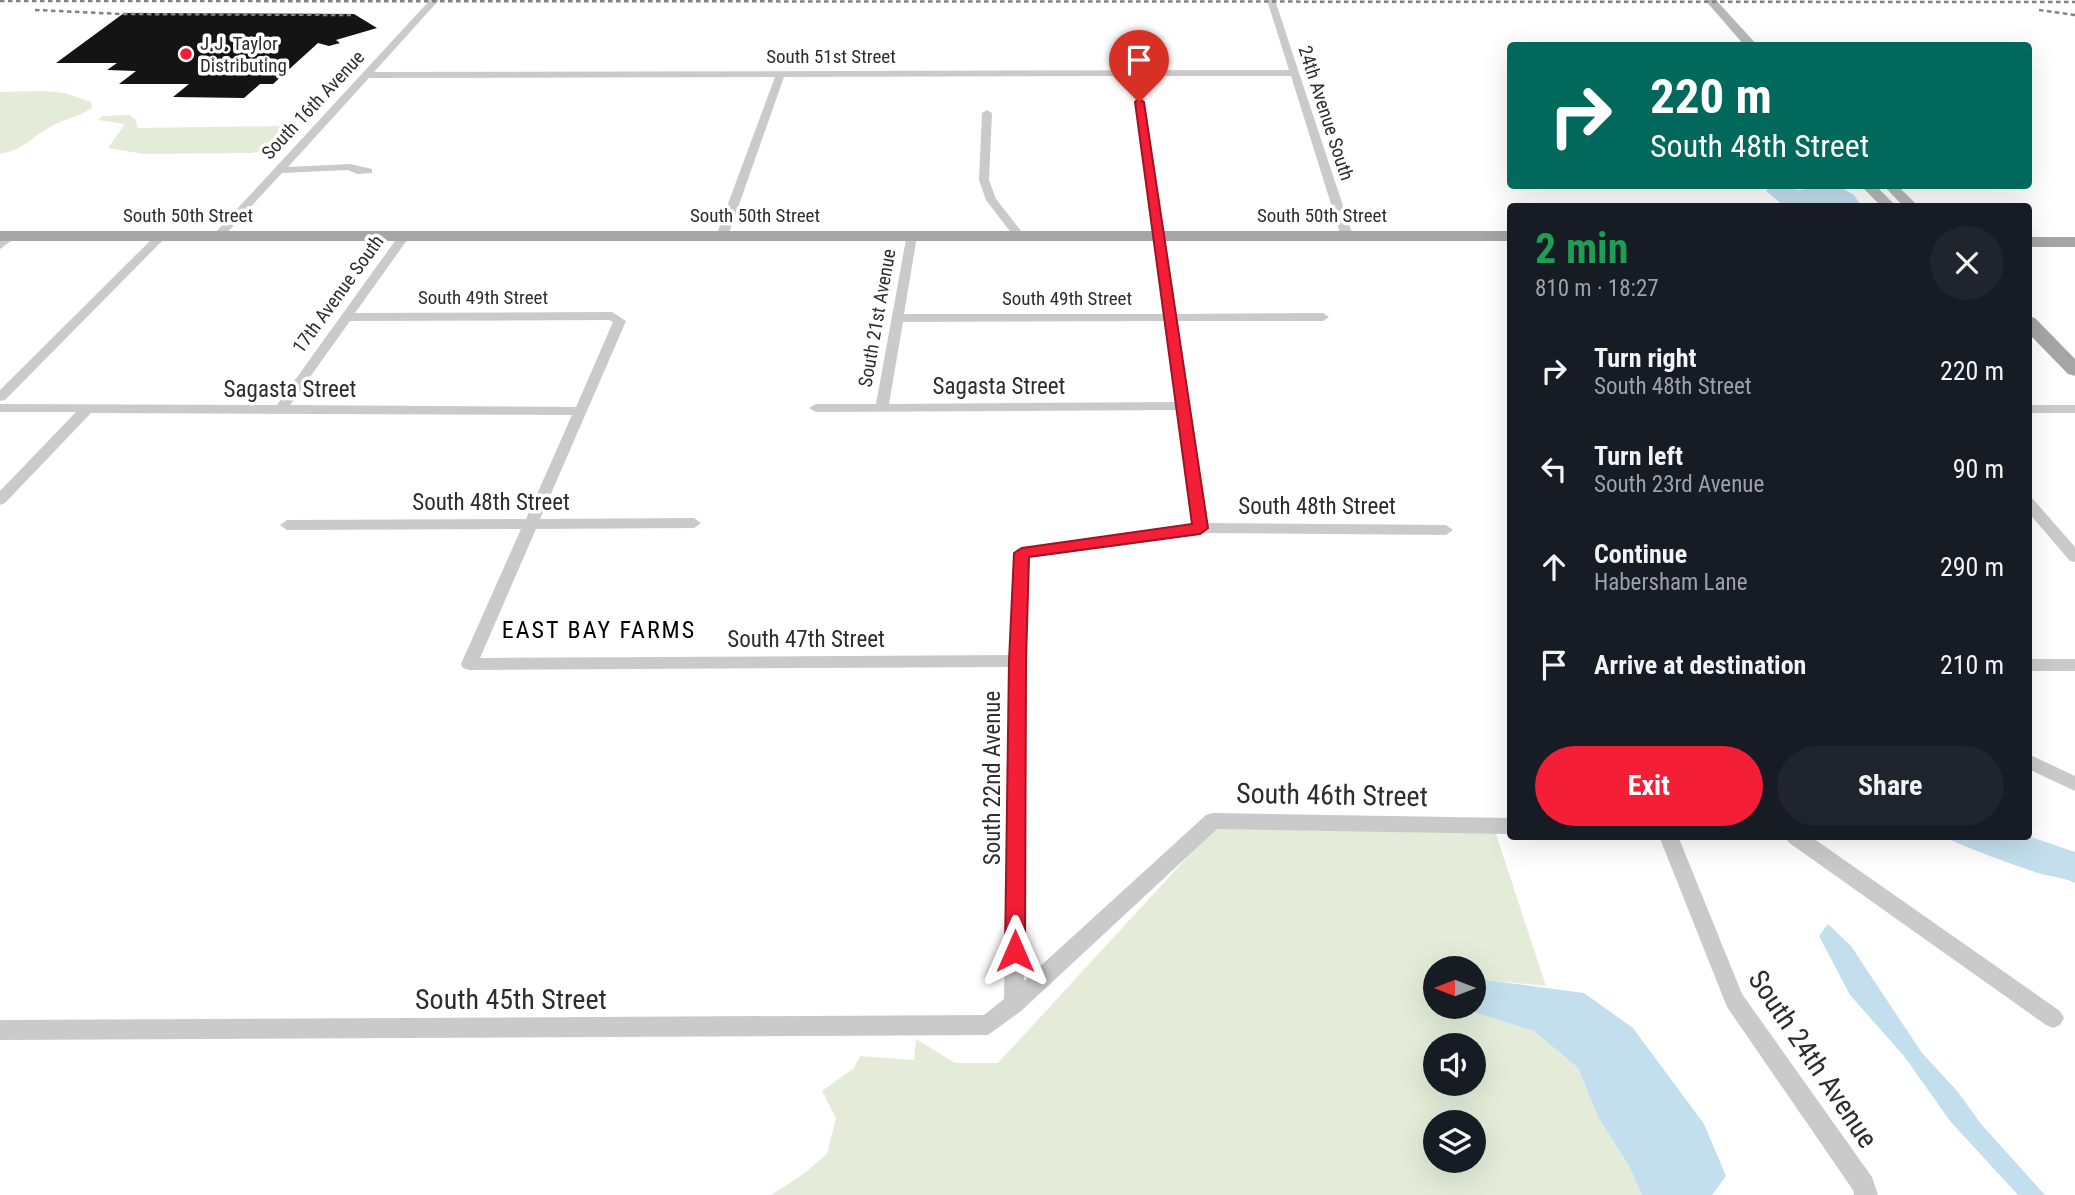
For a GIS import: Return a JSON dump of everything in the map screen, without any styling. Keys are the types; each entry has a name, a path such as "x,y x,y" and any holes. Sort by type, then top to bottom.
{"main road":[{"path":"1698,0 1735,42"},
{"path":"1710,0 1748,42"},
{"path":"1871,189 1886,203"},
{"path":"1894,189 1908,203"},
{"path":"2032,231 2075,231"},
{"name":"South 50th Street","path":"4,239 161,236 1507,236"},
{"path":"2032,242 2075,242"},
{"path":"2032,326 2075,370"},
{"path":"2032,348 2075,386"}],"street":[{"name":"South 16th Avenue","path":"218,236 435,0"},
{"name":"24th Avenue South","path":"1271,0 1347,236"},
{"path":"722,236 781,74"},
{"name":"South 51st Street","path":"367,75 1294,74"},
{"path":"1136,77 1200,528"},
{"path":"987,113 984,180 990,200 1019,236"},
{"path":"279,170 350,167 357,171 368,171"},
{"path":"0,397 161,236"},
{"name":"17th Avenue South","path":"280,410 404,236"},
{"name":"South 21st Avenue","path":"882,407 911,236"},
{"name":"South 49th Street","path":"345,317 612,316 620,321 580,411"},
{"name":"South 49th Street","path":"896,318 1323,317"},
{"name":"Sagasta Street","path":"817,408 1182,406"},
{"name":"Sagasta Street","path":"0,408 580,411"},
{"path":"0,500 87,409"},
{"path":"2032,409 2075,409"},
{"path":"529,524 580,411"},
{"path":"2032,507 2075,557"},
{"name":"South 48th Street","path":"287,525 694,523"},
{"name":"South 47th Street","path":"529,524 469,664 1017,661"},
{"name":"South 48th Street","path":"1022,553 1200,528 1446,530"},
{"name":"South 22nd Avenue","path":"1014,1004 1017,661 1022,553"},
{"path":"2032,664 2075,665"},
{"path":"2032,763 2075,784"},
{"name":"South 46th Street","path":"1014,1004 1213,821 1507,826"},
{"name":"South 24th Avenue","path":"1670,840 1734,1000 1864,1185 1866,1195"},
{"path":"1801,840 2053,1018"},
{"name":"South 45th Street","path":"0,1030 988,1025 1014,1004"}],"green space":[{"path":"0,92 65,93 91,102 92,108 50,127 15,150 0,154"},
{"path":"130,115 136,120 137,128 283,126 292,129 271,150 251,153 144,154 108,148 125,124 98,120 102,116"},
{"path":"1216,826 1494,828 1546,986 1486,980 1486,956 1423,956 1423,1019 1486,1019 1486,1014 1534,1031 1578,1068 1599,1119 1629,1166 1642,1195 771,1195 802,1175 827,1154 836,1118 822,1091 854,1068 860,1056 914,1060 916,1039 955,1063 998,1063"}],"water":[{"path":"1844,189 1854,195 1859,203 1780,203 1766,191"},
{"path":"2032,837 2075,852 2075,883 2038,873 1951,840 2032,840"},
{"path":"1828,924 1851,946 1922,1053 2045,1195 2018,1195 1950,1121 1904,1056 1850,995 1819,936"},
{"path":"1486,980 1584,993 1633,1028 1704,1124 1726,1176 1712,1195 1642,1195 1629,1166 1599,1119 1578,1068 1534,1031 1486,1016"}],"building":[{"name":"J.J. Taylor Distributing","path":"124,13 354,14 377,28 336,40 340,43 329,46 318,43 273,84 260,84 244,98 173,97 189,84 119,84 136,71 107,70 117,63 56,63"}],"railway":[{"path":"0,1 2075,2"},
{"path":"35,10 122,14 351,15"},
{"path":"2039,10 2075,15"}],"place":[{"name":"J.J. Taylor Distributing","path":"186,54"}],"district":[{"name":"EAST BAY FARMS","path":"599,630"}],"route":[{"path":"1015,951 1017,661 1022,553 1200,528 1139,102"}]}
